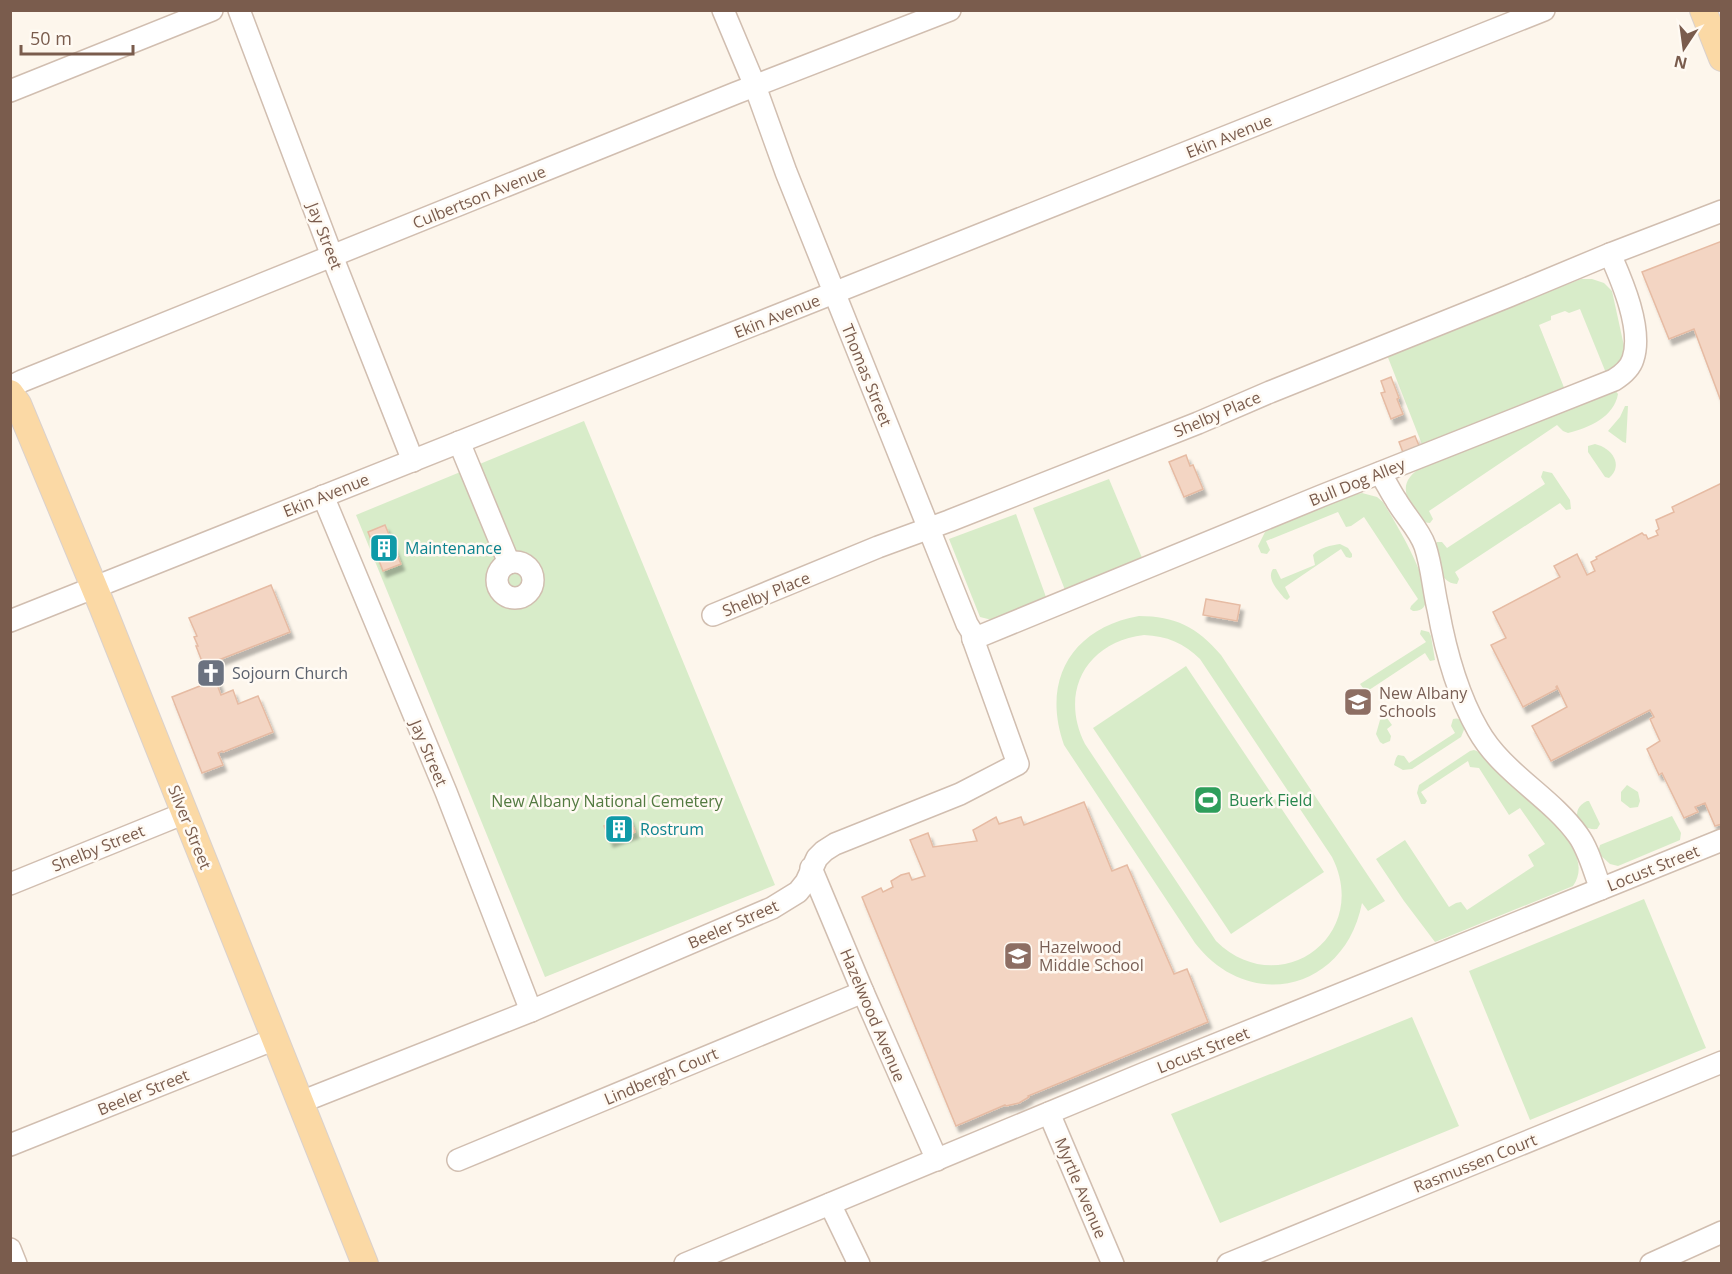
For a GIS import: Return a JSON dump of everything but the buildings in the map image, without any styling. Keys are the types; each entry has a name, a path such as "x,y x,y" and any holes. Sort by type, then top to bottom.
{"main road":[{"path":"1703,10 1722,58"},
{"name":"Silver Street","path":"10,393 18,404 94,587 365,1263"}],"street":[{"path":"10,91 212,10"},
{"name":"Jay Street","path":"239,10 413,461"},
{"name":"Thomas Street","path":"723,10 973,639"},
{"name":"Culbertson Avenue","path":"10,387 754,86 950,10"},
{"name":"Ekin Avenue","path":"10,621 1544,10"},
{"name":"Shelby Place","path":"713,615 1198,423 1610,254 1722,211"},
{"name":"Bull Dog Alley","path":"973,639 1380,472 1614,380 1633,362 1635,337 1624,284 1610,254"},
{"path":"459,442 509,563"},
{"path":"1380,472 1425,545 1452,667 1478,730 1511,770 1556,809 1575,831 1582,841 1601,889"},
{"name":"Jay Street","path":"323,496 446,792 531,1011"},
{"name":"Beeler Street","path":"301,1102 531,1011 772,908 798,892 806,882 817,858 835,844 960,794 1018,764 973,639"},
{"name":"Shelby Street","path":"10,884 185,813"},
{"name":"Locust Street","path":"685,1263 723,1256 830,1204 1722,840"},
{"name":"Hazelwood Avenue","path":"811,868 937,1161"},
{"name":"Lindbergh Court","path":"458,1160 863,992"},
{"name":"Beeler Street","path":"10,1145 274,1039"},
{"name":"Rasmussen Court","path":"1228,1263 1722,1062"},
{"name":"Myrtle Avenue","path":"1049,1113 1113,1263"},
{"path":"830,1204 859,1263"},
{"path":"1651,1263 1722,1232"},
{"path":"10,1249 16,1263"}],"green space":[{"path":"1581,279 1592,279 1604,283 1612,291 1624,346 1622,364 1606,373 1580,309 1551,316 1551,320 1539,325 1565,390 1423,447 1387,355"},
{"path":"1615,390 1618,394 1616,402 1606,415 1592,425 1568,433 1557,425 1429,511 1433,519 1430,523 1422,522 1408,500 1406,486 1409,479 1414,472 1424,466"},
{"path":"1625,406 1628,406 1626,443 1608,431 1620,417"},
{"name":"New Albany National Cemetery","path":"584,421 775,885 545,977 356,515"},
{"path":"1595,444 1606,449 1614,458 1616,468 1609,478 1605,477 1588,452 1588,446"},
{"path":"1543,471 1552,473 1570,500 1571,509 1566,510 1560,503 1455,572 1459,579 1457,584 1446,580 1438,564 1435,545 1437,542 1442,542 1447,548 1545,484 1541,477"},
{"path":"1109,479 1143,560 1065,590 1033,508"},
{"path":"1362,493 1377,497 1383,502 1406,542 1423,581 1426,596 1423,607 1413,611 1410,609 1418,599 1364,517 1346,527 1338,512 1266,541 1270,550 1267,554 1261,553 1258,546 1265,532"},
{"path":"1016,514 1046,597 992,620 980,617 949,539"},
{"path":"1340,544 1348,548 1352,557 1346,557 1341,549 1285,587 1290,597 1287,600 1284,598 1272,580 1273,569 1276,569 1281,579 1315,565 1313,555 1318,550"},
{"path":"1139,616 1164,618 1194,630 1212,645 1221,655 1385,901 1368,911 1362,903 1352,933 1336,956 1316,973 1292,982 1267,984 1241,979 1217,965 1195,943 1064,745 1058,721 1057,699 1060,679 1068,661 1080,645 1096,632 1116,622","holes":["1144,635 1168,639 1181,645 1200,659 1332,857 1341,886 1340,912 1329,935 1313,952 1291,962 1266,965 1241,958 1216,941 1085,744 1078,725 1075,706 1077,689 1083,673 1093,659 1107,648 1124,640"]},
{"path":"1421,630 1429,632 1431,636 1435,660 1430,661 1425,653 1366,692 1360,684 1426,642 1420,634"},
{"name":"Buerk Field","path":"1186,666 1324,872 1231,934 1093,728"},
{"path":"1382,718 1387,718 1392,725 1387,729 1391,736 1390,741 1383,744 1376,734"},
{"path":"1453,719 1460,720 1465,727 1461,737 1412,769 1403,770 1394,765 1398,755 1404,756 1409,763 1455,733 1451,726"},
{"path":"1474,750 1488,759 1507,781 1558,828 1577,857 1579,872 1573,886 1435,942 1376,859 1405,840 1449,907 1461,902 1467,910 1534,866 1528,855 1545,844 1520,808 1509,815 1479,768 1470,767 1468,761 1421,792 1427,801 1421,804 1417,793 1419,785"},
{"path":"1627,785 1638,792 1640,801 1638,807 1630,808 1621,801 1621,792"},
{"path":"1587,801 1600,824 1597,829 1585,827 1578,819 1578,809"},
{"path":"1672,816 1681,833 1680,840 1618,866 1610,864 1598,853 1600,845"},
{"path":"1644,899 1706,1048 1530,1120 1469,971"},
{"path":"1412,1017 1459,1126 1220,1223 1171,1114"}],"place":[{"name":"Maintenance","path":"384,548"},
{"name":"Sojourn Church","path":"211,673"},
{"name":"New Albany Schools","path":"1358,702"},
{"name":"Buerk Field","path":"1208,800"},
{"name":"Rostrum","path":"619,829"},
{"name":"Hazelwood Middle School","path":"1018,956"}]}
